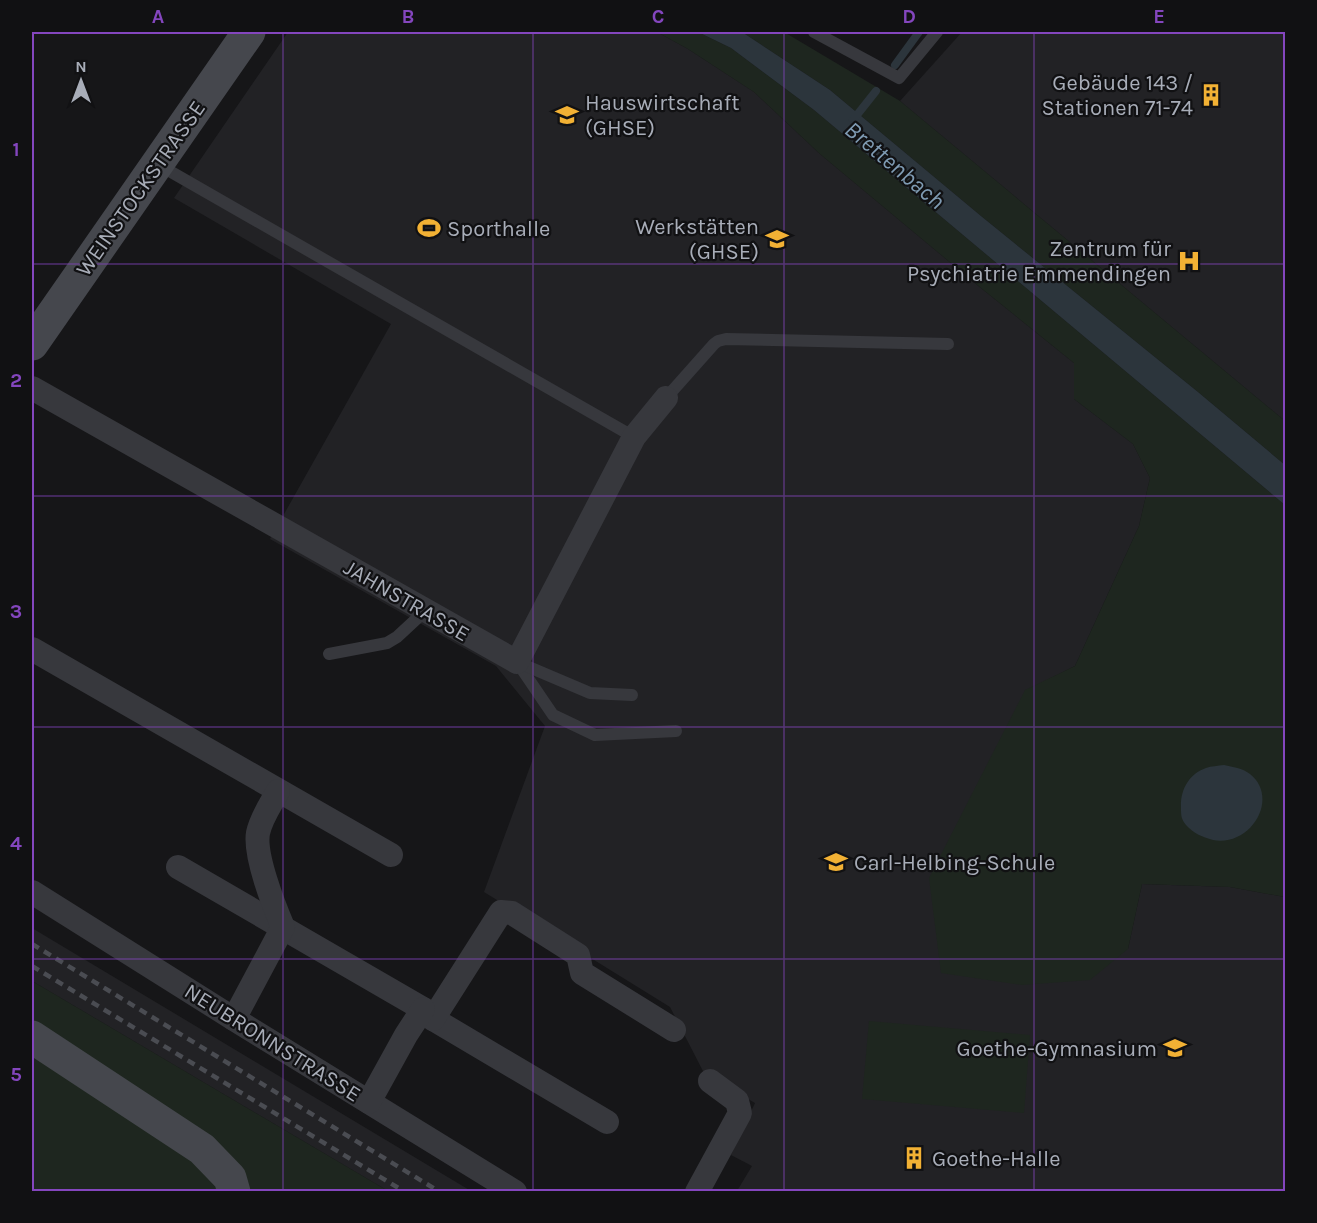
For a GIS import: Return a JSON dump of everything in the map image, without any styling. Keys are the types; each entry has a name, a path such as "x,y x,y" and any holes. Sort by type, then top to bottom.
{"street":[{"name":"WEINSTOCKSTRASSE","path":"32,344 249,32"},
{"name":"JAHNSTRASSE","path":"32,387 517,662"},
{"path":"517,662 634,437 666,398"},
{"path":"32,649 391,855"},
{"path":"234,1018 283,927 269,891 260,855 258,834 262,820 279,791"},
{"path":"178,867 283,927 607,1122"},
{"name":"NEUBRONNSTRASSE","path":"32,892 516,1191"},
{"path":"369,1102 406,1035 428,1014 501,912 512,913 578,955 582,973 674,1030"},
{"path":"32,1037 202,1149 230,1178 234,1191"},
{"path":"697,1191 740,1113 737,1101 710,1081"}],"lane":[{"path":"814,32 899,78 937,32"},
{"path":"156,164 634,437"},
{"path":"666,398 714,344 726,339 948,344"},
{"path":"329,654 387,643 397,637 425,610"},
{"path":"517,662 590,693 632,695"},
{"path":"517,662 553,715 595,735 676,731"}],"shaded area":[{"path":"288,32 657,32 688,49 754,92 820,154 1074,363 1074,399 1133,444 1150,478 1139,526 1075,666 1025,691 1128,949 1142,884 1230,887 1285,897 1285,1191 737,1191 752,1166 731,1155 755,1103 704,1073 670,1007 484,892 545,726 496,666 270,539 391,324 174,198"},
{"path":"657,32 698,32 731,48 814,110 1285,505 1285,897 1230,887 1142,884 1128,949 1090,980 1022,985 941,973 929,878 1025,690 1075,666 1139,526 1150,478 1133,444 1074,399 1074,363 820,154 754,92 688,49"},
{"path":"742,32 784,32 900,101 1285,421 1285,465 830,90"},
{"name":"Zentrum für Psychiatrie Emmendingen","path":"962,32 1285,32 1285,421 900,101"},
{"path":"32,928 471,1191 388,1191 32,981"},
{"path":"32,981 388,1191 32,1191"},
{"path":"869,1021 1030,1035 1024,1113 862,1099"}],"water":[{"name":"Brettenbach","path":"698,32 742,32 830,90 1285,465 1285,505 814,110 731,48"},
{"path":"1224,765 1241,769 1250,774 1259,784 1262,795 1261,807 1257,819 1239,836 1227,840 1213,840 1198,834 1186,825 1182,817 1181,801 1187,783 1195,774 1208,767"}],"waterway":[{"path":"895,65 919,32"},
{"name":"Brettenbach","path":"853,120 876,91"}],"railway":[{"path":"32,944 440,1192"},
{"path":"32,966 405,1192"}],"place":[{"name":"Gebäude 143 / Stationen 71-74","path":"1211,95"},
{"name":"Hauswirtschaft (GHSE)","path":"567,115"},
{"name":"Sporthalle","path":"429,228"},
{"name":"Werkstätten (GHSE)","path":"777,239"},
{"name":"Zentrum für Psychiatrie Emmendingen","path":"1189,261"},
{"name":"Carl-Helbing-Schule","path":"836,862"},
{"name":"Goethe-Gymnasium","path":"1175,1048"},
{"name":"Goethe-Halle","path":"914,1158"}]}
